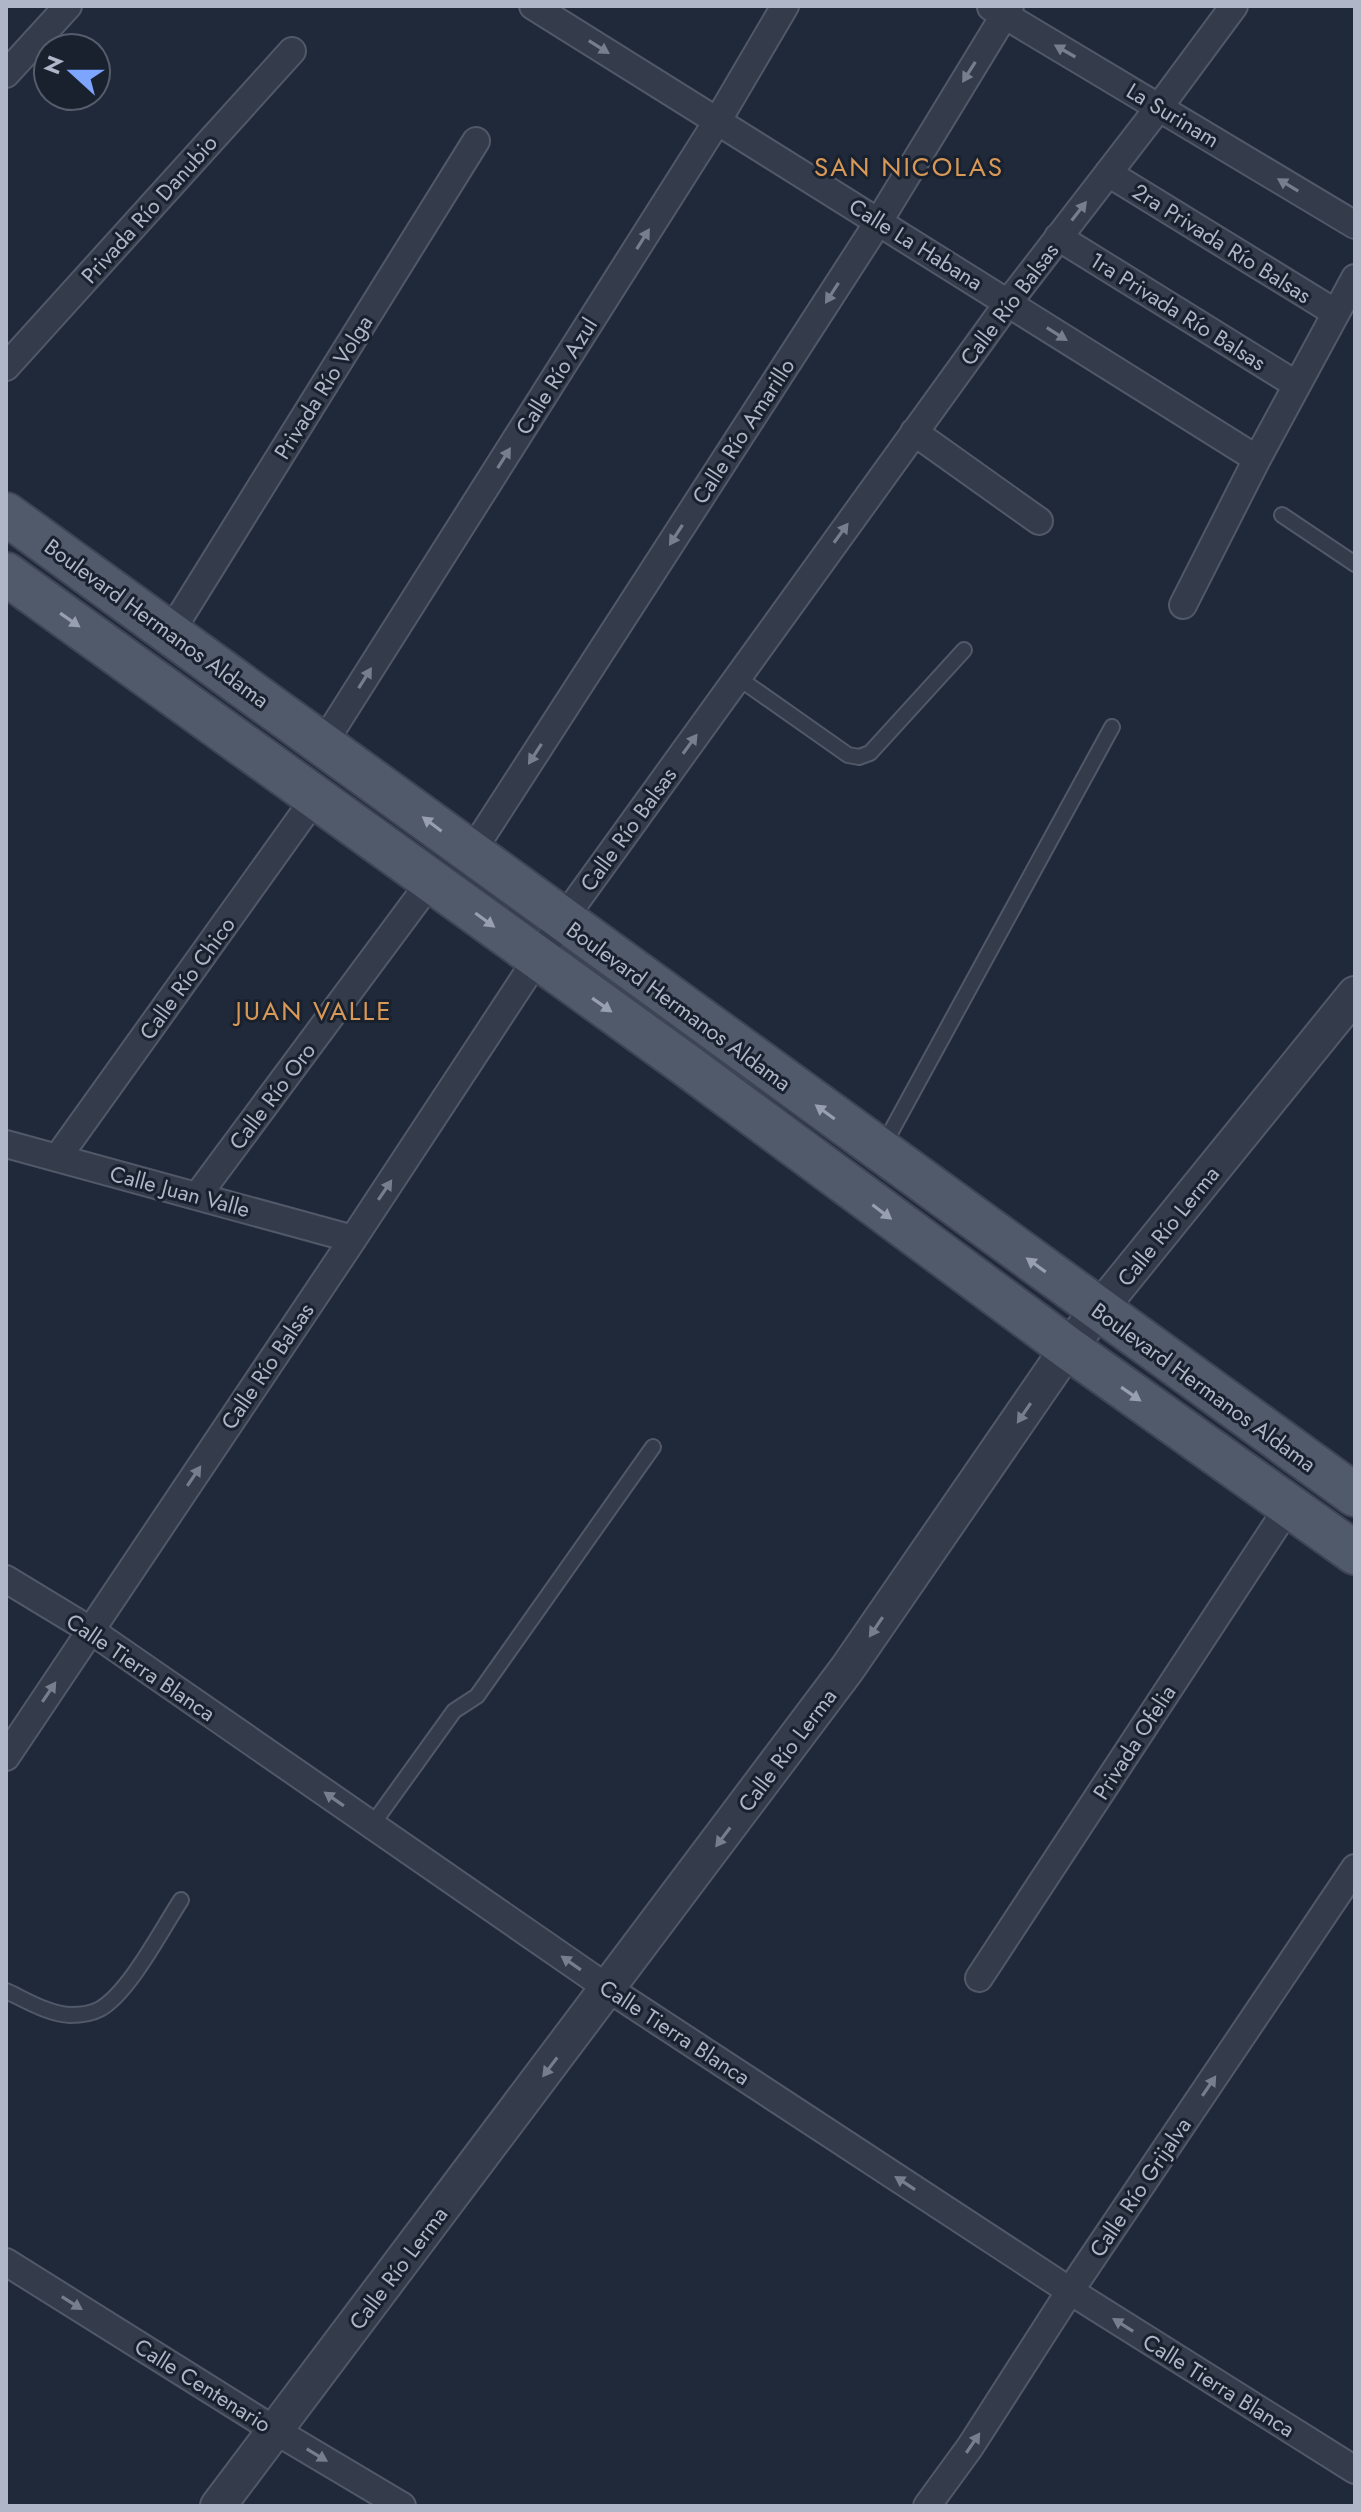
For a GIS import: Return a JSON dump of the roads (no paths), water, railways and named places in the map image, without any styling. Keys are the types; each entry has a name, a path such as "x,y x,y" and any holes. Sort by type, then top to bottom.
{"main road":[{"name":"Boulevard Hermanos Aldama","path":"6,514 1355,1495"},
{"name":"Boulevard Hermanos Aldama","path":"6,574 685,1064 1068,1348 1355,1553"}],"street":[{"path":"6,74 68,6"},
{"name":"Calle La Habana","path":"533,6 1257,459"},
{"name":"Calle Río Azul","path":"323,744 718,120 785,6"},
{"name":"Calle Río Balsas","path":"6,1757 562,921 1008,303 1234,6"},
{"name":"La Surinam","path":"1001,9 1355,225"},
{"name":"Calle Río Amarillo","path":"471,853 879,221 1001,9"},
{"name":"Privada Río Danubio","path":"6,367 292,51"},
{"name":"Privada Río Volga","path":"170,633 476,141"},
{"name":"2ra Privada Río Balsas","path":"1108,173 1336,313"},
{"name":"1ra Privada Río Balsas","path":"1058,237 1297,385"},
{"path":"1183,605 1257,459 1355,278"},
{"path":"914,432 1039,521"},
{"name":"Calle Río Chico","path":"58,1157 315,798"},
{"name":"Calle Río Oro","path":"198,1195 431,881"},
{"name":"Calle Río Lerma","path":"218,2506 847,1669 1068,1348 1355,994"},
{"name":"Calle Juan Valle","path":"6,1144 353,1239"},
{"name":"Privada Ofelia","path":"979,1978 1289,1506"},
{"name":"Calle Tierra Blanca","path":"6,1579 90,1630 609,1989 1070,2291 1355,2470"},
{"name":"Calle Río Grijalva","path":"927,2506 970,2447 1070,2291 1355,1868"},
{"name":"Calle Centenario","path":"6,2262 402,2506"}],"lane":[{"path":"1282,515 1355,564"},
{"path":"737,677 848,755 859,757 870,753 964,650"},
{"path":"880,1152 1112,727"},
{"path":"372,1825 454,1711 477,1696 653,1447"},
{"path":"6,1991 67,2015 99,2009 113,2000 127,1984 181,1900"}],"district":[{"name":"SAN NICOLAS","path":"909,167"},
{"name":"JUAN VALLE","path":"314,1011"}]}
